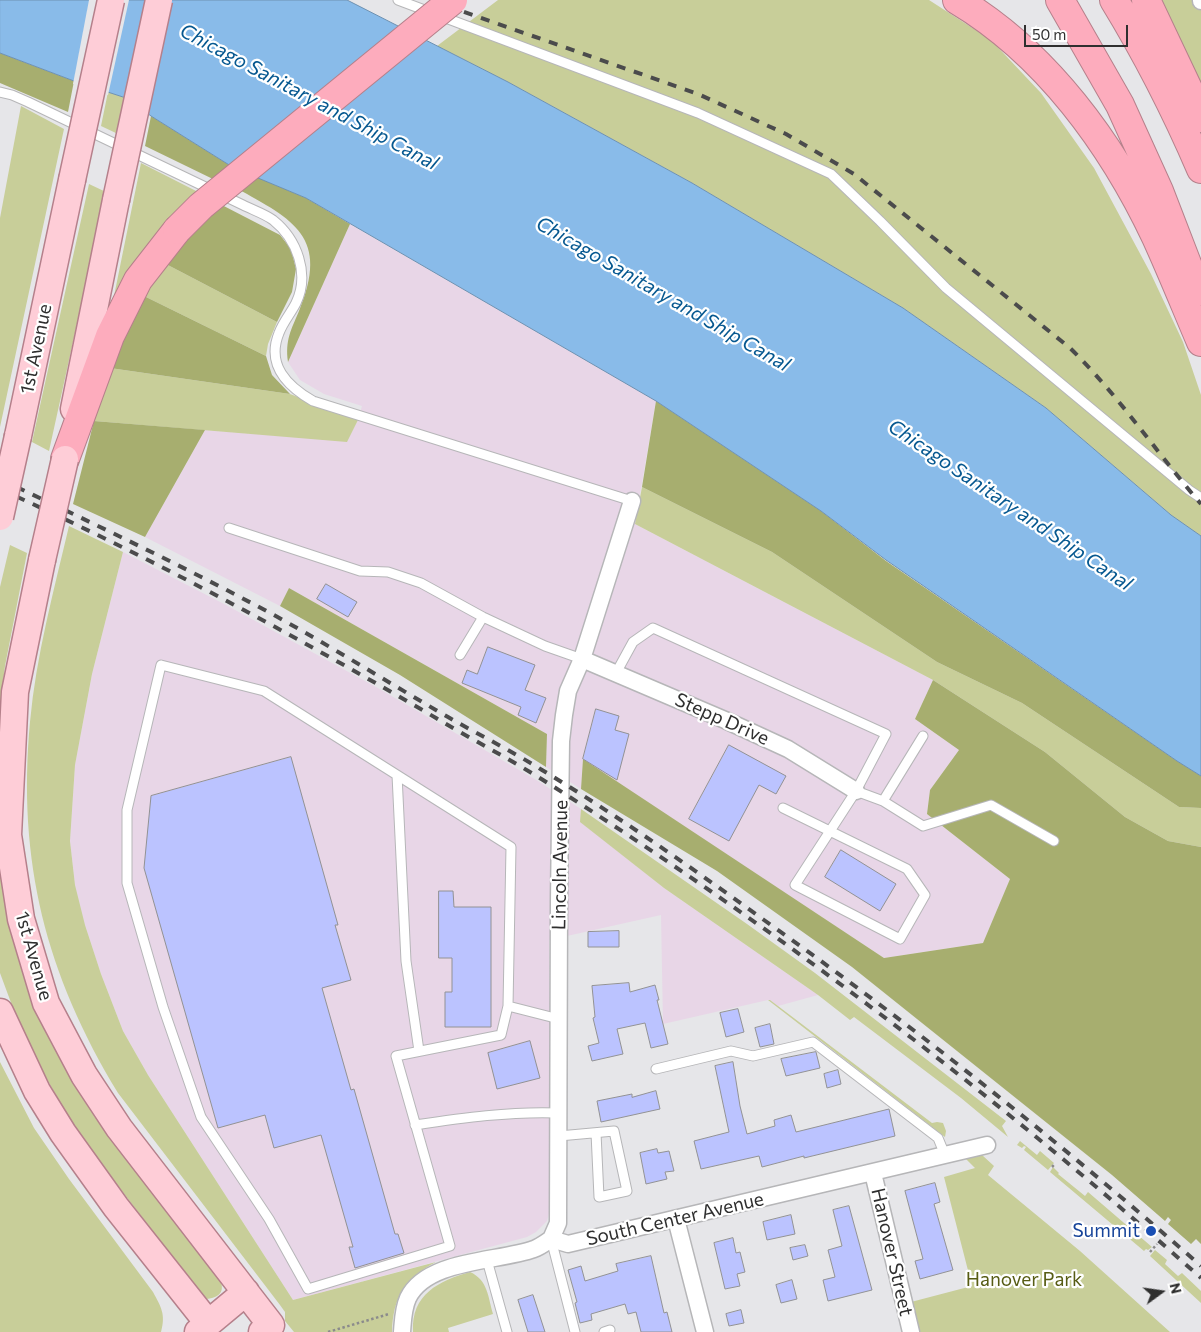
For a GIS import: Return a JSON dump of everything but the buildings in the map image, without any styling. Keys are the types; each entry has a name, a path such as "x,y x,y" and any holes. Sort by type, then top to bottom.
{"highway":[{"path":"84,120 101,0"},
{"path":"65,459 110,336 138,280 177,230 201,206 454,0"},
{"path":"956,0 981,15 1034,59 1076,106 1114,160 1156,236 1201,342"},
{"path":"1060,0 1120,105 1159,191 1201,301"},
{"path":"1114,0 1137,38 1201,169"},
{"path":"1146,0 1192,94 1201,118"}],"main road":[{"name":"1st Avenue","path":"0,518 111,0"},
{"path":"65,459 116,200 159,0"},
{"name":"1st Avenue","path":"65,459 15,692 8,835 21,919 46,1003 84,1075 119,1128 246,1292 266,1328"},
{"path":"0,1012 37,1091 63,1133 203,1328 246,1292"}],"street":[{"name":"Lincoln Avenue","path":"551,1239 558,1223 561,740 568,691 582,659 632,501"},
{"name":"Stepp Drive","path":"582,659 726,720 788,749 856,791"},
{"name":"South Center Avenue","path":"551,1239 568,1244 987,1145"},
{"name":"Hanover Street","path":"873,1173 911,1332"},
{"path":"676,1219 705,1332"},
{"path":"402,1332 403,1314 408,1299 414,1289 426,1279 455,1267 535,1249 551,1239"}],"lane":[{"path":"398,0 698,113 831,174 946,288 1181,484 1201,498"},
{"path":"0,92 12,94 234,200 272,219 283,229 296,248 301,263 302,278 296,302 288,314 276,341 275,354 282,375 298,392 313,401 632,501"},
{"path":"229,528 360,571 388,572 421,582 483,617 545,646 582,659"},
{"path":"460,655 483,617"},
{"path":"616,673 633,642 653,628 886,734 856,791 830,832 795,885 900,939 925,895 907,870 830,832 783,808"},
{"path":"161,665 264,691 511,846 508,1006 501,1035 396,1056 450,1246 308,1289 269,1219 201,1117 163,1007 127,883 126,810 161,665"},
{"path":"883,801 923,736"},
{"path":"397,775 406,960 419,1051"},
{"path":"856,791 883,801 923,826 991,805 1054,841"},
{"path":"508,1006 559,1019"},
{"path":"656,1068 731,1051 753,1056 813,1042 938,1138 945,1155"},
{"path":"416,1125 465,1118 559,1113"},
{"path":"558,1136 614,1131 627,1191 599,1197 596,1133"},
{"path":"551,1239 575,1332"},
{"path":"487,1260 507,1332"}],"path":[{"path":"1052,1167 1055,1164"},
{"path":"1150,1252 1158,1244"},
{"path":"328,1332 393,1313"}],"shaded area":[{"path":"350,224 656,401 635,524 933,680 915,719 959,750 930,790 927,814 1010,879 983,943 884,958 583,760 581,789 546,767 547,734 289,588 280,606 145,537 205,430 347,441 358,420 362,406 324,394 300,380 288,362"},
{"path":"123,552 226,605 376,687 538,781 581,809 581,822 664,888 818,995 778,1006 768,1000 663,1024 661,915 549,940 552,1193 547,1221 536,1232 527,1237 293,1300 148,1075 123,1031 101,974 85,925 75,885 70,841 75,765 92,674"}],"green space":[{"path":"498,0 929,0 991,40 1041,93 1094,168 1151,274 1183,342 1201,395 1201,536 1171,515 1046,408 903,308 692,183 508,82 437,46"},
{"path":"1162,0 1201,0 1201,84"},
{"path":"0,53 74,81 68,112 0,83"},
{"path":"108,92 126,98 118,134 101,126"},
{"path":"21,106 64,129 0,427 0,218"},
{"path":"151,116 234,168 217,181 145,146"},
{"path":"141,163 202,194 113,301"},
{"path":"252,175 306,198 350,224 288,362 287,347 289,335 308,286 310,265 308,248 301,234 290,221 257,199 236,188"},
{"path":"89,184 106,192 49,451 32,442"},
{"path":"218,203 280,235 291,249 296,269 292,292 277,322 164,263"},
{"path":"164,263 277,322 268,344 266,356 144,296"},
{"path":"144,296 266,356 272,375 290,394 110,368"},
{"path":"110,368 290,394 358,420 347,442 94,421"},
{"path":"656,401 821,511 886,561 1201,776 1201,808 1179,807 1022,703 937,662 772,552 642,487"},
{"path":"94,421 205,430 145,537 73,504"},
{"path":"642,487 772,552 937,662 1022,703 1179,807 1201,808 1201,847 1168,841 1125,817 1045,752 933,680 635,524"},
{"path":"69,526 123,552 92,674 75,765 70,841 75,885 85,925 123,1031 148,1075 293,1300 436,1262 416,1275 403,1290 395,1309 392,1332 294,1332 285,1321 285,1312 280,1305 118,1093 93,1049 72,1005 55,960 42,915 33,870 28,822 27,773 30,722 37,673 46,623"},
{"path":"10,545 27,553 5,666 0,708 0,587"},
{"path":"289,588 547,734 546,767 400,675 280,606"},
{"path":"933,680 1045,752 1125,817 1168,841 1201,847 1201,1244 1196,1239 1191,1244 1168,1224 1171,1220 1168,1217 1165,1221 1112,1175 852,967 717,871 581,789 583,759 884,958 983,943 1010,879 927,814 930,790 959,750 915,719"},
{"path":"581,809 815,973 1006,1121 1002,1126 1008,1137 961,1098 854,1017 850,1020 818,995 664,888 580,822"},
{"path":"0,865 73,1081 95,1117 219,1276 222,1289 216,1297 207,1299 202,1296 93,1153 71,1121 27,1040 0,973"},
{"path":"768,1000 932,1123 943,1123 946,1131 945,1137"},
{"path":"0,1062 34,1128 69,1179 153,1292 162,1311 161,1332 0,1332"},
{"path":"1020,1141 1037,1155 1040,1151 1054,1163 1048,1170 1024,1150 1026,1147 1022,1148 1017,1145"},
{"name":"Hanover Park","path":"982,1155 994,1166 988,1175 1080,1251 1170,1332 919,1332 911,1302 972,1286 944,1177 975,1168 966,1159"},
{"path":"1053,1167 1058,1174 1085,1196 1088,1192 1152,1247 1144,1251 1050,1172"},
{"path":"1155,1250 1167,1260 1165,1264 1178,1276 1182,1273 1201,1291 1201,1303 1150,1256"},
{"path":"470,1272 476,1275 484,1284 493,1314 448,1328 449,1332 413,1332 417,1308 429,1291 448,1280"}],"water":[{"name":"Chicago Sanitary and Ship Canal","path":"0,0 347,0 508,82 692,183 903,308 1046,408 1171,515 1201,536 1201,776 886,560 821,511 656,401 306,198 234,168 151,116 126,98 0,53"}],"pier":[{"path":"89,0 129,0 108,95 73,84"}],"railway":[{"path":"430,0 698,94 786,134 854,174 1070,348 1122,405 1201,504"},
{"path":"0,479 103,528 272,614 448,717 531,763 599,806 737,901 877,1002 987,1087 1095,1175 1201,1266"},
{"path":"0,489 166,569 275,627 516,764 629,836 799,954 964,1079 1123,1210 1201,1278"}],"place":[{"name":"Summit","path":"1151,1231"}]}
